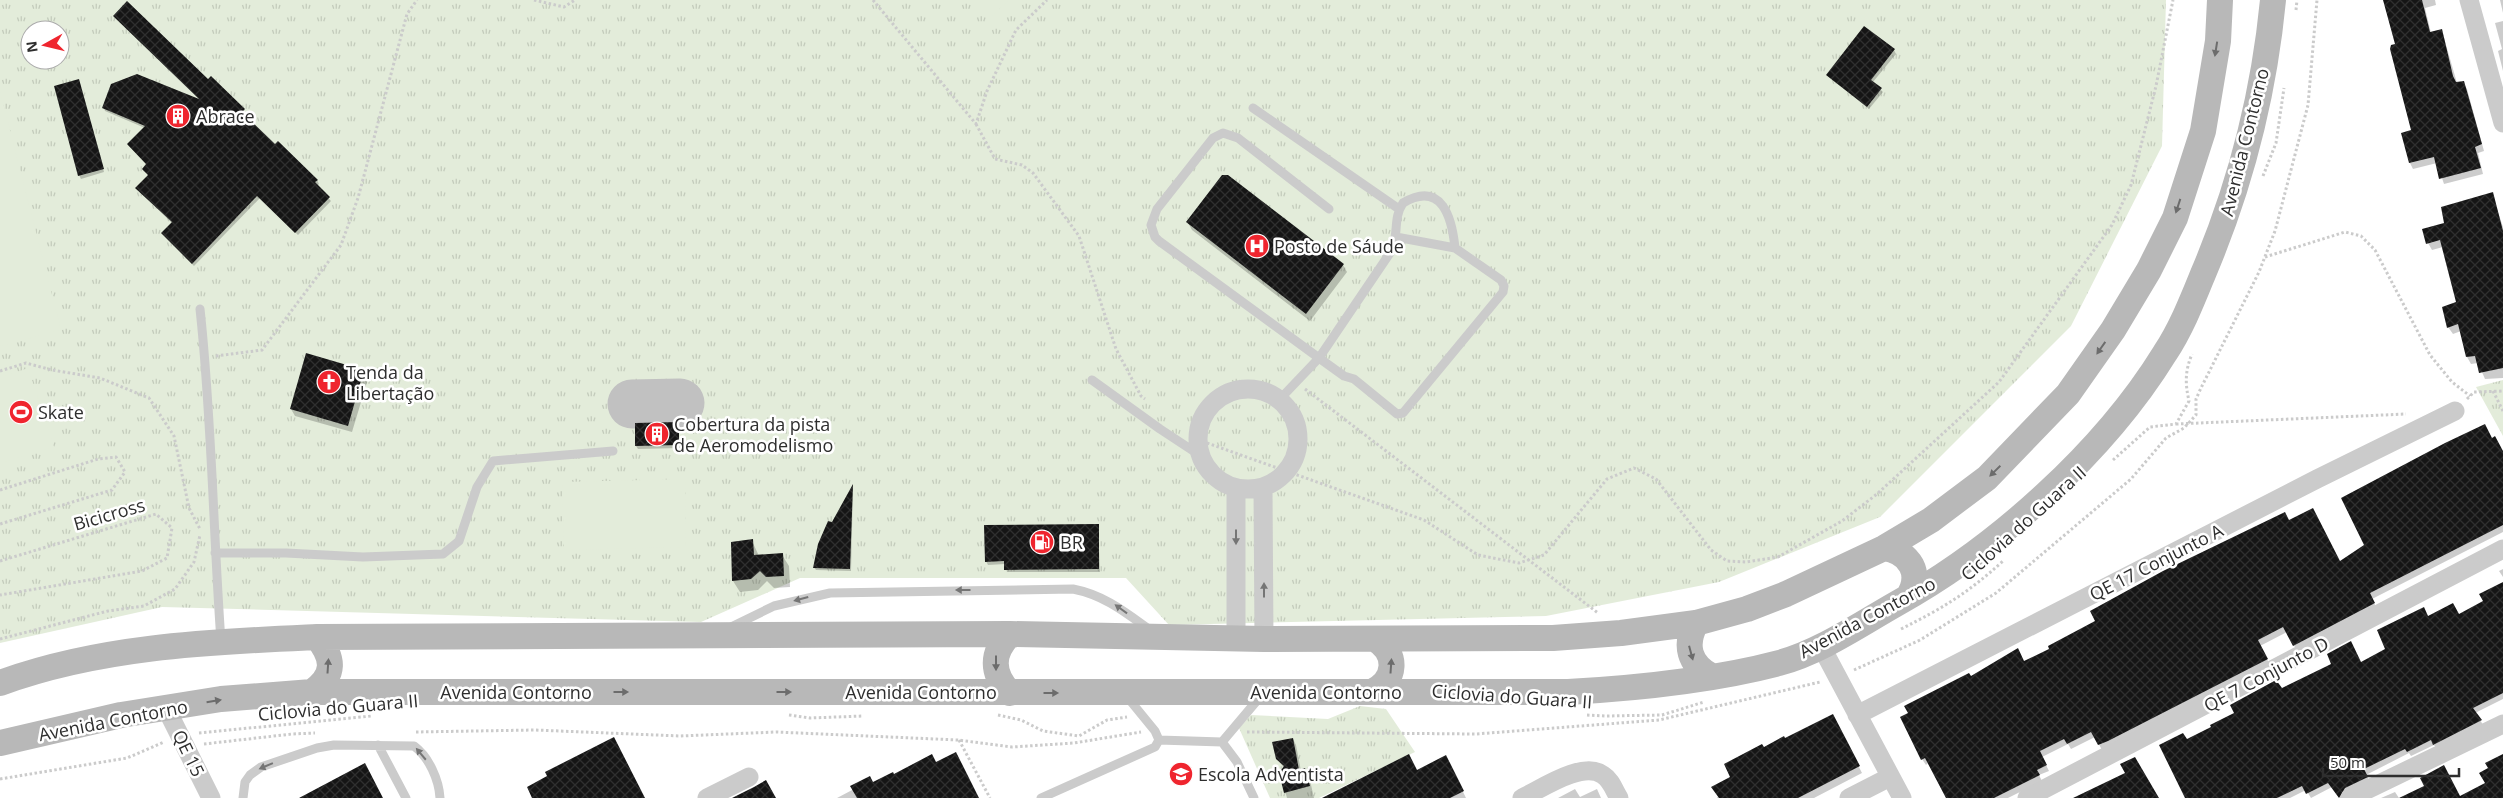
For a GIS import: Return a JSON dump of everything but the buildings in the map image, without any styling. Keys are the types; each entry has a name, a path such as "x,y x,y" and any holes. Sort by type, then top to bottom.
{"main road":[{"path":"0,684 64,663 111,654 221,642 317,637 714,637 1010,634 1236,639 1552,638 1621,633 1696,624 1747,609 1786,594 1884,548 1931,520 1987,478 2068,394 2113,330 2149,270 2175,218 2203,131 2218,41 2220,0"},
{"name":"Avenida Contorno","path":"0,743 121,715 221,699 312,692 1125,694 1568,692 1710,688 1821,646 1962,564 2008,528 2054,485 2090,448 2136,395 2168,350 2196,293 2221,232 2245,156 2268,45 2273,0"},
{"path":"1884,548 1900,552 1911,562 1915,576 1912,591 1908,597"},
{"path":"1696,624 1690,635 1689,647 1692,660 1710,688"},
{"path":"1010,634 1000,644 995,656 995,670 1000,683 1010,693"},
{"path":"312,692 327,678 331,666 328,654 317,637"},
{"path":"1372,692 1381,688 1388,680 1392,662 1390,652 1384,644 1375,639"}],"street":[{"path":"2470,0 2503,123"},
{"path":"1250,388 1266,392 1280,399 1291,411 1297,426 1299,442 1295,458 1287,472 1275,483 1263,488 1236,488 1220,481 1208,470 1199,448 1204,416 1219,398 1234,391 1250,388"},
{"name":"QE 17 Conjunto A","path":"1858,715 2317,479 2456,411"},
{"path":"1236,488 1236,639"},
{"path":"1263,488 1264,639"},
{"name":"QE 7 Conjunto D","path":"2028,798 2503,549"},
{"path":"1821,646 1902,798"},
{"name":"QE 15","path":"166,708 211,798"},
{"path":"2350,798 2503,724"},
{"path":"1522,798 1570,774 1592,771 1602,773 1609,779 1618,798"},
{"path":"706,798 749,777"},
{"path":"1849,798 1890,777"}],"lane":[{"path":"1253,108 1399,209"},
{"path":"1329,209 1238,138 1224,133 1214,138 1168,195 1157,210 1150,225 1155,237 1159,241 1344,376 1354,379 1397,414 1403,413 1503,292 1504,286 1501,280 1455,248 1396,237"},
{"path":"1280,399 1319,358 1390,253 1396,237 1396,216 1399,209 1410,199 1418,197 1435,199 1446,209 1453,228 1455,248"},
{"path":"200,309 205,358 221,642"},
{"path":"1092,380 1160,430 1199,448"},
{"path":"215,553 286,553 363,557 444,554 459,541 477,487 493,461 612,451"},
{"path":"714,637 774,606 830,593 1073,589 1093,593 1107,600 1160,638"},
{"path":"1159,740 1222,742 1264,692"},
{"path":"1125,694 1154,729 1159,740"},
{"path":"1041,798 1155,747 1159,740"},
{"path":"1222,742 1237,762 1254,798"},
{"path":"243,798 245,782 250,775 261,767 309,750 334,745 414,746 420,750 437,781 440,798"},
{"path":"378,745 406,798"}],"path":[{"path":"205,358 262,350 341,245 358,198 406,14 417,0"},
{"path":"534,0 564,8 575,0"},
{"path":"873,0 976,124 995,159 1022,165 1033,174 1079,236 1116,349 1141,396 1148,402"},
{"path":"976,124 987,91 1016,30 1047,0"},
{"path":"1199,448 1265,462 1287,472 1424,520 1478,554 1520,563 1544,555 1607,479 1634,468 1656,479 1711,550 1726,561 1746,562 1778,557 1842,521 1877,494 1999,382 2112,225 2131,185 2156,86 2173,0"},
{"path":"2295,19 2297,0"},
{"path":"1231,732 1476,734 1659,720 1838,678 1920,640 1996,593 2131,479 2166,438 2184,428 2196,415 2196,399 2276,231 2308,105 2317,0"},
{"path":"2262,179 2276,143 2285,86"},
{"path":"2265,257 2345,232 2361,236 2375,250 2430,355 2452,382 2470,396"},
{"path":"2176,424 2189,401 2185,382 2187,367 2194,350"},
{"path":"0,371 26,363 52,370 100,378 149,398 174,436 189,508 201,532 194,562 175,589 144,606 108,612 0,639"},
{"path":"1296,383 1609,621 1621,633"},
{"path":"2492,391 2503,411"},
{"path":"2456,411 2474,392 2503,391"},
{"path":"2112,460 2150,427 2176,424 2416,413"},
{"name":"Bicicross","path":"0,490 116,456 125,472 112,490 0,524"},
{"name":"Bicicross","path":"0,561 156,514 172,528 167,558 142,571 0,595"},
{"name":"Ciclovia do Guara II","path":"1899,630 1951,604 1980,582 2010,555"},
{"name":"Ciclovia do Guara II","path":"1586,714 1605,716 1662,715 1710,688"},
{"path":"780,714 810,718 869,716"},
{"path":"994,714 1021,720 1043,731 1078,736 1107,720 1142,714"},
{"name":"Ciclovia do Guara II","path":"0,779 127,758 184,741 378,715"},
{"path":"409,732 535,730 680,736 776,732 958,740 1012,747 1074,743 1154,729"},
{"path":"184,741 322,733"},
{"path":"958,740 990,798"}],"green space":[{"path":"0,0 2166,0 2162,146 2071,326 1880,517 1719,582 1546,616 1169,625 1126,578 800,578 701,622 162,607 0,643"},
{"path":"974,0 1009,0 991,17"},
{"path":"0,91 61,330 0,346"},
{"name":"Skate","path":"28,368 54,447 0,463 0,378"},
{"path":"2503,380 2503,436 2476,387"},
{"path":"685,479 686,547 564,550 562,482"},
{"path":"1360,706 1386,709 1415,752 1319,798 1270,798 1239,728 1251,715 1328,719"}],"taxiway":[{"path":"632,404 680,403"}],"place":[{"name":"Abrace","path":"178,116"},
{"name":"Posto de Sáude","path":"1257,246"},
{"name":"Tenda da Libertação","path":"329,382"},
{"name":"Skate","path":"21,412"},
{"name":"Cobertura da pista de Aeromodelismo","path":"657,434"},
{"name":"BR","path":"1042,542"},
{"name":"Escola Adventista","path":"1181,774"}]}
